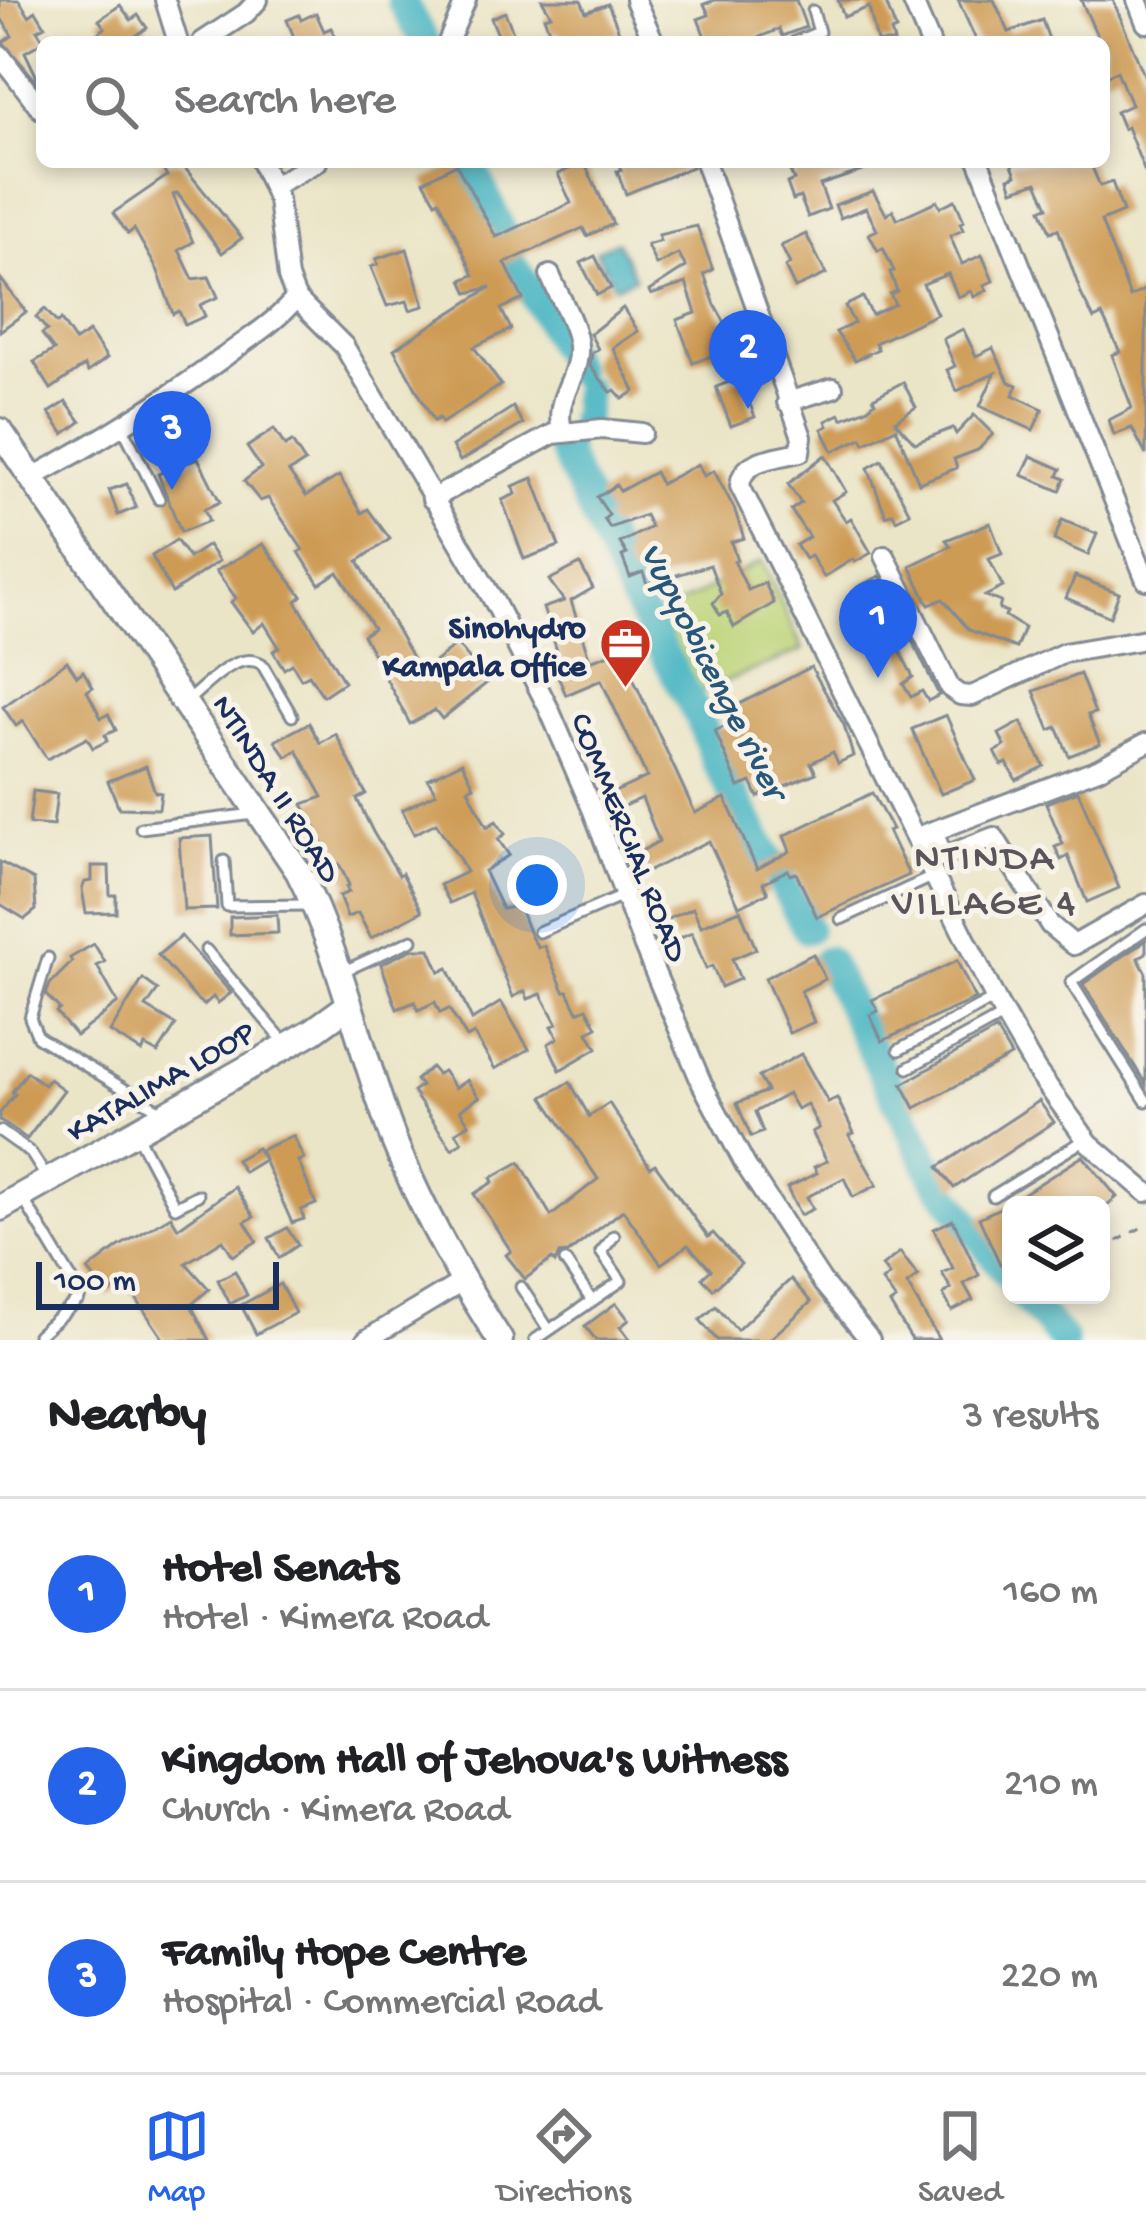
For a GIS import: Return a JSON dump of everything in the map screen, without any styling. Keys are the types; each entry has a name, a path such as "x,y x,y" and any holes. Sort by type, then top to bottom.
{"street":[{"path":"165,0 176,36"},
{"path":"210,36 258,0"},
{"path":"451,36 466,0"},
{"path":"635,0 651,36"},
{"path":"912,0 927,36"},
{"path":"1137,0 1146,23"},
{"path":"0,55 36,102"},
{"path":"33,477 123,428 273,323 296,298 288,278 273,186 264,168"},
{"path":"273,186 306,168"},
{"path":"708,168 802,437 800,452 748,466 740,486 999,1006 1036,1070 1087,1138 1146,1192"},
{"path":"981,168 1146,580"},
{"path":"550,275 577,338 573,381 557,418 563,432"},
{"name":"COMMERCIAL ROAD","path":"296,298 344,346 495,603 549,709 684,1043 746,1166 822,1282 869,1340"},
{"path":"788,401 832,388"},
{"path":"432,499 553,434 602,429 642,433"},
{"name":"NTINDA II ROAD","path":"0,431 298,871 315,905 396,1145 462,1282 500,1340"},
{"path":"885,556 950,688 960,695 972,696 1064,653 1146,639"},
{"path":"913,839 1097,769 1146,743"},
{"path":"933,831 943,857 994,837 1050,925 1074,945 1146,904"},
{"name":"KATALIMA LOOP","path":"11,1202 349,1005"},
{"path":"366,1340 462,1282"}],"lane":[{"path":"809,36 819,32 813,11"},
{"path":"123,428 159,499"},
{"path":"186,702 242,659 254,658 292,716"},
{"path":"141,828 260,813"},
{"path":"224,861 227,906 315,905"},
{"path":"842,919 932,877"},
{"path":"539,932 625,895"},
{"path":"1146,928 1071,982 1146,1101"},
{"path":"339,973 412,940"},
{"path":"206,950 287,1045"},
{"path":"48,958 30,1018 38,1037 164,1113"},
{"path":"898,1050 999,1006"},
{"path":"908,1068 999,1006"},
{"path":"134,1130 176,1208 198,1195"},
{"path":"0,1131 31,1153 48,1180"},
{"path":"993,1196 1087,1138"},
{"path":"11,1202 80,1293 38,1335"},
{"path":"535,1340 621,1281 601,1252 614,1236"},
{"path":"565,1261 592,1301"},
{"path":"521,1287 549,1330"}],"path":[{"path":"1110,1245 1146,1225"}],"green space":[{"path":"762,561 803,650 699,692 657,616"}],"water":[{"path":"617,241 635,278 615,286 596,251"}],"building":[{"path":"0,0 19,0 29,16 36,11 45,26 37,30 41,36 36,36 36,46 25,52 36,81 3,42 12,36 0,16"},
{"path":"542,0 581,0 586,12 608,4 620,34 551,35 544,17 551,15"},
{"path":"796,0 806,27 782,36 779,29 762,36 705,36 698,19 709,15 704,4"},
{"path":"838,0 885,0 896,30 892,36 876,36 869,7 844,17"},
{"path":"958,0 994,0 1009,32 1042,20 1048,36 974,36"},
{"path":"1081,0 1113,0 1146,80 1146,175 1116,112 1131,105 1117,71 1110,74 1110,36 1097,36"},
{"path":"120,5 131,20 138,15 147,28 136,36 94,36 105,28 99,20"},
{"path":"505,12 515,36 498,36 491,18"},
{"path":"316,13 324,31 331,28 335,36 294,36 287,20 299,15 301,20"},
{"path":"161,168 185,168 242,238 222,253 177,193 173,195 193,242 179,250 193,279 209,277 218,297 200,305 205,316 185,325 179,311 173,314 158,271 134,229 128,234 113,213 167,176"},
{"path":"458,168 496,237 571,203 558,174 587,168 613,224 587,236 583,228 505,263 523,299 501,309 511,329 474,347 501,385 442,423 439,418 434,421 394,349 491,287 468,293 462,280 474,275 439,200 424,181"},
{"path":"690,168 626,194 617,171"},
{"path":"871,168 820,185 829,209 808,217 800,197 793,200 787,183 794,180 790,171"},
{"path":"1013,168 1092,168 1100,186 1112,182 1123,212 1101,221 1130,297 1146,289 1146,455 1132,428 1114,435 1109,420 1132,408 1112,355 1120,352 1102,315 1094,319 1082,296 1058,229 1050,232 1041,209 1048,207 1037,182 1013,190 1009,178 1016,175"},
{"path":"873,191 886,214 893,210 897,219 937,201 940,207 955,200 963,230 950,236 962,264 982,255 993,281 974,297 971,291 958,297 948,274 923,284 937,314 875,343 878,349 855,360 836,332 854,323 845,306 863,297 872,315 895,304 890,294 897,291 883,248 878,251 869,234 877,230 866,208 840,218 835,205"},
{"path":"697,226 713,270 704,274 715,305 725,323 733,321 740,345 693,363 677,320 696,313 686,283 651,295 649,291 686,267 678,254 656,265 647,245 660,241 658,235"},
{"path":"806,234 826,274 795,288 781,246"},
{"path":"407,249 424,306 410,310 407,301 387,306 371,267 378,264 376,259"},
{"path":"595,256 611,288 597,295 581,263"},
{"path":"0,278 26,312 0,331"},
{"path":"623,308 638,331 613,348 635,391 623,399 590,366 592,353 598,349 590,334"},
{"path":"45,309 57,323 61,320 75,341 89,332 107,358 88,372 84,366 51,389 34,362 54,350 36,317"},
{"path":"963,329 976,356 993,348 1009,382 1017,385 1013,395 1043,409 1033,430 980,406 995,373 957,391 947,370 955,366 943,339"},
{"path":"755,357 764,381 744,389 755,417 731,426 716,387 745,376 740,363"},
{"path":"903,382 916,407 895,421 915,443 953,428 956,434 974,415 993,434 978,450 954,459 957,468 919,483 896,428 833,451 822,429 828,426 826,421 867,409 875,402 873,398"},
{"path":"66,402 81,422 64,434 49,413"},
{"path":"513,407 523,424 460,461 452,446"},
{"path":"274,429 285,446 292,442 305,462 289,472 306,496 339,476 362,513 368,509 390,539 358,561 421,673 457,644 488,682 442,719 435,710 410,724 363,635 373,628 338,572 319,584 268,498 260,501 244,481 261,468 247,447"},
{"path":"825,455 846,492 832,500 846,521 851,518 871,553 824,577 811,556 805,559 796,545 809,537 791,510 801,503 788,484"},
{"path":"1031,456 1061,469 1058,476 1065,479 1060,491 1022,475"},
{"path":"198,458 220,502 204,509 209,521 181,532 158,474"},
{"path":"882,460 910,513 896,520 893,513 886,516 868,468"},
{"path":"698,464 704,476 714,471 734,508 744,538 731,542 734,561 748,590 765,583 774,603 734,627 727,612 720,615 713,603 721,594 710,565 647,584 643,572 630,577 622,556 627,554 620,543 651,527 645,515 610,528 604,519 609,515 597,497 655,472 661,484"},
{"path":"533,478 559,546 524,559 502,500 516,494 513,486"},
{"path":"127,484 136,508 118,515 109,490"},
{"path":"1062,520 1097,534 1088,555 1054,540"},
{"path":"990,523 1002,554 989,559 1003,587 985,596 1001,602 999,609 1007,612 1005,616 1024,628 1016,648 969,630 943,599 929,605 910,566 951,546 946,540"},
{"path":"176,540 189,558 208,545 219,561 172,593 152,556"},
{"path":"263,544 302,596 296,601 344,682 323,696 309,675 301,679 292,664 284,669 273,651 279,647 264,623 253,632 216,571"},
{"path":"580,564 593,588 571,601 590,661 620,650 695,813 725,798 757,869 790,851 784,836 872,793 909,875 817,917 796,873 790,875 788,870 763,883 768,893 739,906 709,841 641,875 633,856 659,841 642,798 608,813 602,798 647,777 601,680 566,695 555,669 562,666 543,608 564,601 549,580"},
{"path":"880,576 939,695 928,701 922,691 911,697 903,684 913,677 894,639 880,646 868,641 860,626 871,607 860,586"},
{"path":"1075,576 1119,593 1110,617 1066,598"},
{"path":"67,661 77,676 83,671 93,687 87,691 101,718 108,714 116,730 93,748 87,738 47,759 23,721 16,726 3,707"},
{"path":"811,667 844,725 853,756 838,763 833,752 811,763 816,773 758,797 751,782 739,787 715,731 728,725 722,713"},
{"path":"1080,674 1095,713 1088,715 1100,744 1069,756 1057,727 1050,730 1034,691"},
{"path":"946,715 975,780 941,794 912,729"},
{"path":"1021,722 1044,766 1016,780 995,752 1005,746 999,734"},
{"path":"309,723 320,743 336,734 366,794 357,799 373,832 422,911 371,938 358,913 347,917 339,896 349,892 349,885 339,864 334,866 303,804 323,797 297,750 287,757 275,741"},
{"path":"462,762 474,786 468,789 487,827 496,821 505,834 498,839 509,855 484,871 502,909 519,906 531,937 538,947 544,946 564,991 578,1012 587,1008 597,1027 588,1032 597,1048 560,1070 548,1044 558,1038 552,1026 557,1024 541,994 528,999 525,991 513,997 471,893 450,903 440,885 466,872 460,860 436,823 414,834 402,810 436,793 428,779"},
{"path":"146,766 155,792 161,793 159,809 119,808 108,781"},
{"path":"33,791 57,794 53,826 29,824"},
{"path":"1078,791 1119,888 1087,902 1068,856 1061,860 1055,847 1063,844 1046,803"},
{"path":"212,836 217,909 184,910 179,838"},
{"path":"0,862 34,880 36,910 25,919 0,904"},
{"path":"92,866 109,866 116,912 86,913 82,889 92,881"},
{"path":"693,908 701,926 740,910 756,949 732,959 740,979 721,987 712,966 706,969 692,933 674,941 665,920"},
{"path":"277,915 278,933 230,935 230,917"},
{"path":"181,936 231,993 218,1003 213,997 204,1005 196,999 158,955"},
{"path":"1146,940 1146,953 1138,958 1146,973 1146,1084 1083,984"},
{"path":"94,944 105,962 97,966 118,1003 76,1036 46,995 50,984 72,962 70,958"},
{"path":"413,949 430,949 440,972 448,968 472,1020 501,1002 529,1049 495,1069 474,1034 467,1038 449,1009 440,1013 435,1002 418,1010 415,1002 397,1009 381,964"},
{"path":"813,954 825,979 801,991 814,1022 789,1033 765,978"},
{"path":"957,961 975,999 882,1041 870,1015 878,1011 872,1000"},
{"path":"143,979 158,990 146,1007 176,1025 158,1053 145,1046 142,1052 110,1032"},
{"path":"996,1030 1011,1056 915,1108 902,1084"},
{"path":"801,1054 828,1102 837,1098 854,1133 849,1135 877,1185 853,1197 844,1178 807,1197 813,1209 800,1215 787,1188 817,1173 814,1167 827,1161 812,1132 819,1128 807,1104 797,1109 788,1094 755,1112 763,1132 751,1137 737,1103 767,1091 759,1077"},
{"path":"431,1067 437,1074 443,1071 455,1088 467,1080 479,1097 460,1110 469,1124 456,1132 462,1142 452,1149 413,1092 421,1086 416,1080"},
{"path":"27,1072 44,1085 49,1079 64,1090 27,1139 0,1120 0,1113"},
{"path":"570,1082 589,1116 609,1103 650,1167 655,1164 708,1237 713,1233 741,1264 713,1289 702,1278 711,1270 688,1245 661,1264 623,1210 568,1253 559,1254 555,1263 552,1259 525,1279 506,1255 511,1251 474,1194 493,1182 491,1178 520,1162 551,1216 598,1179 543,1097"},
{"path":"1039,1101 1054,1122 954,1188 938,1167"},
{"path":"293,1136 316,1204 301,1210 304,1219 292,1223 264,1160 244,1172 236,1160 257,1148 264,1159 260,1150"},
{"path":"1083,1156 1117,1197 1110,1203 1110,1196 1020,1196"},
{"path":"235,1187 254,1217 245,1222 257,1241 233,1256 223,1240 186,1263 209,1289 191,1305 209,1340 164,1340 125,1282 107,1295 88,1270 171,1216 178,1228"},
{"path":"1002,1207 1000,1264 979,1218"},
{"path":"953,1220 979,1275 964,1284 973,1300 952,1311 943,1294 951,1289 942,1273 953,1268 934,1229"},
{"path":"287,1228 298,1245 279,1258 269,1238"},
{"path":"900,1252 918,1276 907,1284 939,1340 912,1340 890,1304 896,1300 882,1281 889,1275 882,1266"},
{"path":"235,1271 247,1295 230,1304 218,1280"},
{"path":"791,1279 811,1302 769,1340 717,1340 700,1320 716,1306 737,1330"},
{"path":"280,1284 295,1313 256,1334 241,1305"},
{"path":"616,1303 629,1320 620,1327 630,1340 596,1340 585,1326"}],"waterway":[{"name":"Vupyobicenge river","path":"401,0 422,36"},
{"name":"Vupyobicenge river","path":"473,168 511,264 533,293 574,370"},
{"name":"Vupyobicenge river","path":"583,421 586,391"},
{"name":"Vupyobicenge river","path":"566,444 562,449 633,597 807,929"},
{"name":"Vupyobicenge river","path":"827,960 936,1180 1002,1267"},
{"name":"Vupyobicenge river","path":"1030,1304 1063,1340"}],"place":[{"name":"Kingdom Hall of Jehova's Witness","path":"748,409"},
{"name":"Family Hope Centre","path":"172,490"},
{"name":"Hotel Senats","path":"878,678"},
{"name":"Sinohydro Kampala Office","path":"625,690"}],"district":[{"name":"NTINDA VILLAGE 4","path":"985,876"}]}
